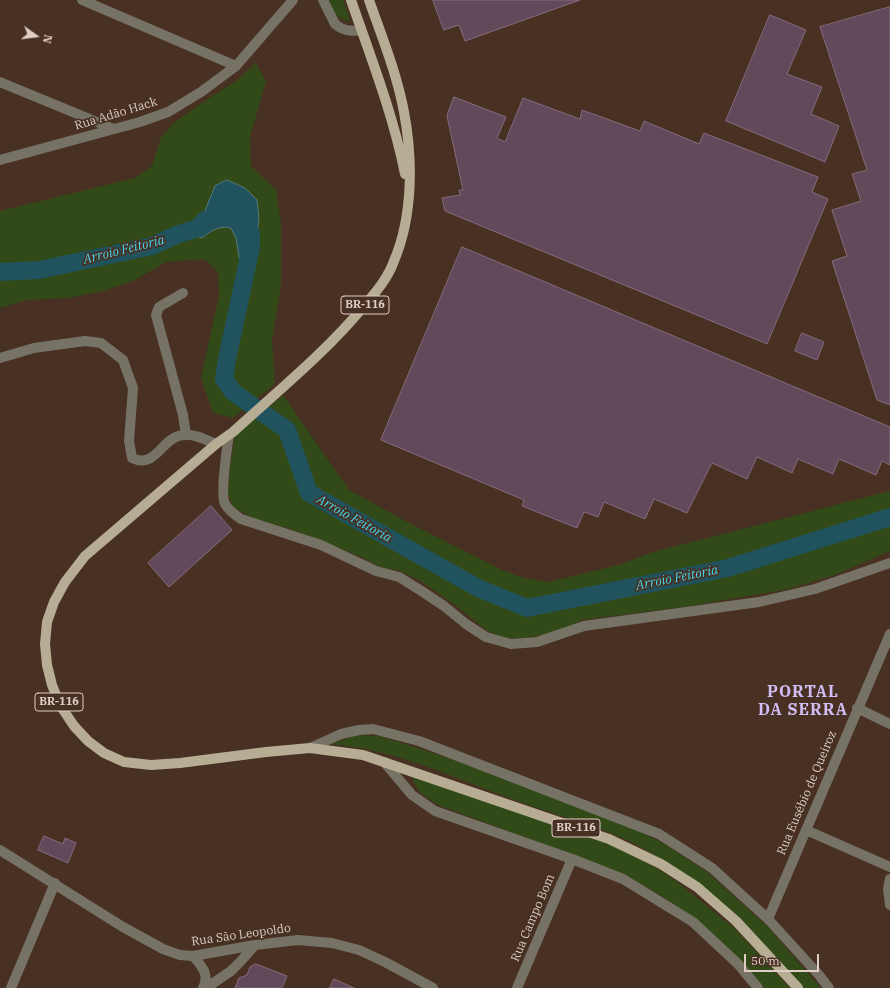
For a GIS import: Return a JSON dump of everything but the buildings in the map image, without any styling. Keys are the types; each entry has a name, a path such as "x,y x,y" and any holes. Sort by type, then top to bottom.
{"main road":[{"name":"BR-116","path":"351,0 380,83 397,138 409,196"},
{"name":"BR-116","path":"369,0 393,72 404,112 409,149 409,196 404,230 394,262 380,286 344,330 280,390 231,433 216,444 85,556 65,582 54,602 47,622 45,644 47,665 52,685 60,705 74,726 88,741 104,753 124,762 158,765 310,748 362,755 609,839 661,864 697,887 736,921 798,988"}],"street":[{"path":"82,0 236,66"},
{"name":"Rua Adão Hack","path":"0,160 114,129 168,112 201,92 236,66 292,0"},
{"path":"324,0 335,24 338,27 344,29 361,30"},
{"path":"0,82 114,129"},
{"path":"183,293 159,307 156,315 183,415 186,435"},
{"path":"0,358 42,347 85,341 101,343 123,360 133,388 129,441 132,458 138,461 150,458 161,450 174,437 186,435 200,437 216,444"},
{"path":"231,433 224,478 224,502 230,511 241,519 321,545 376,571 399,577 444,606 466,624 486,637 511,644 537,642 584,626 759,602 815,589 890,563"},
{"name":"Rua Eusébio de Queiroz","path":"768,919 857,708 890,634"},
{"path":"857,708 890,724"},
{"path":"310,748 341,734 373,729 419,741 659,834 712,868 768,919 829,988"},
{"path":"384,762 412,795 435,811 623,878 693,922 738,964 758,988"},
{"path":"806,830 890,867"},
{"name":"Rua São Leopoldo","path":"0,850 56,883 100,913 163,949 180,955 193,956 255,945 298,940 332,943 359,950 433,988"},
{"name":"Rua Campo Bom","path":"517,988 572,859"},
{"path":"890,879 888,889 890,905"},
{"path":"11,988 56,883"},
{"path":"205,988 230,972 241,962 255,945"},
{"path":"193,956 203,969 206,978 205,988"}],"green space":[{"path":"328,0 343,0 350,20 343,20 337,16"},
{"path":"256,63 266,81 250,137 251,166 276,190 281,223 281,285 272,340 275,384 233,418 213,413 201,378 219,296 218,273 205,259 166,262 135,280 103,291 68,298 27,300 0,308 0,211 135,178 152,166 161,137 175,122 236,81"},
{"path":"283,395 349,490 413,525 502,570 524,578 548,582 619,565 653,552 890,491 890,551 835,575 788,589 683,607 582,620 566,628 538,636 511,639 489,632 451,602 419,580 397,570 380,567 359,556 288,528 254,519 233,507 228,492 235,436"},
{"path":"358,735 379,736 471,766 629,826 663,843 707,872 767,926 821,988 803,988 762,942 717,900 694,881 643,848 602,830 525,804 413,762 355,747 331,744"},
{"path":"411,776 609,844 653,866 675,880 735,929 790,988 764,988 704,927 668,900 630,878 621,873 438,805 419,792"}],"water":[{"path":"227,180 245,188 257,200 259,219 256,240 247,264 241,268 236,238 231,228 219,228 202,238 186,232 198,228 215,186"}],"waterway":[{"name":"Arroio Feitoria","path":"0,272 39,270 152,246 176,235 198,228 205,220"},
{"name":"Arroio Feitoria","path":"251,233 251,247 224,379 233,392 287,430 309,493 478,588 527,608 728,568 890,517"}],"district":[{"name":"PORTAL DA SERRA","path":"803,701"}]}
